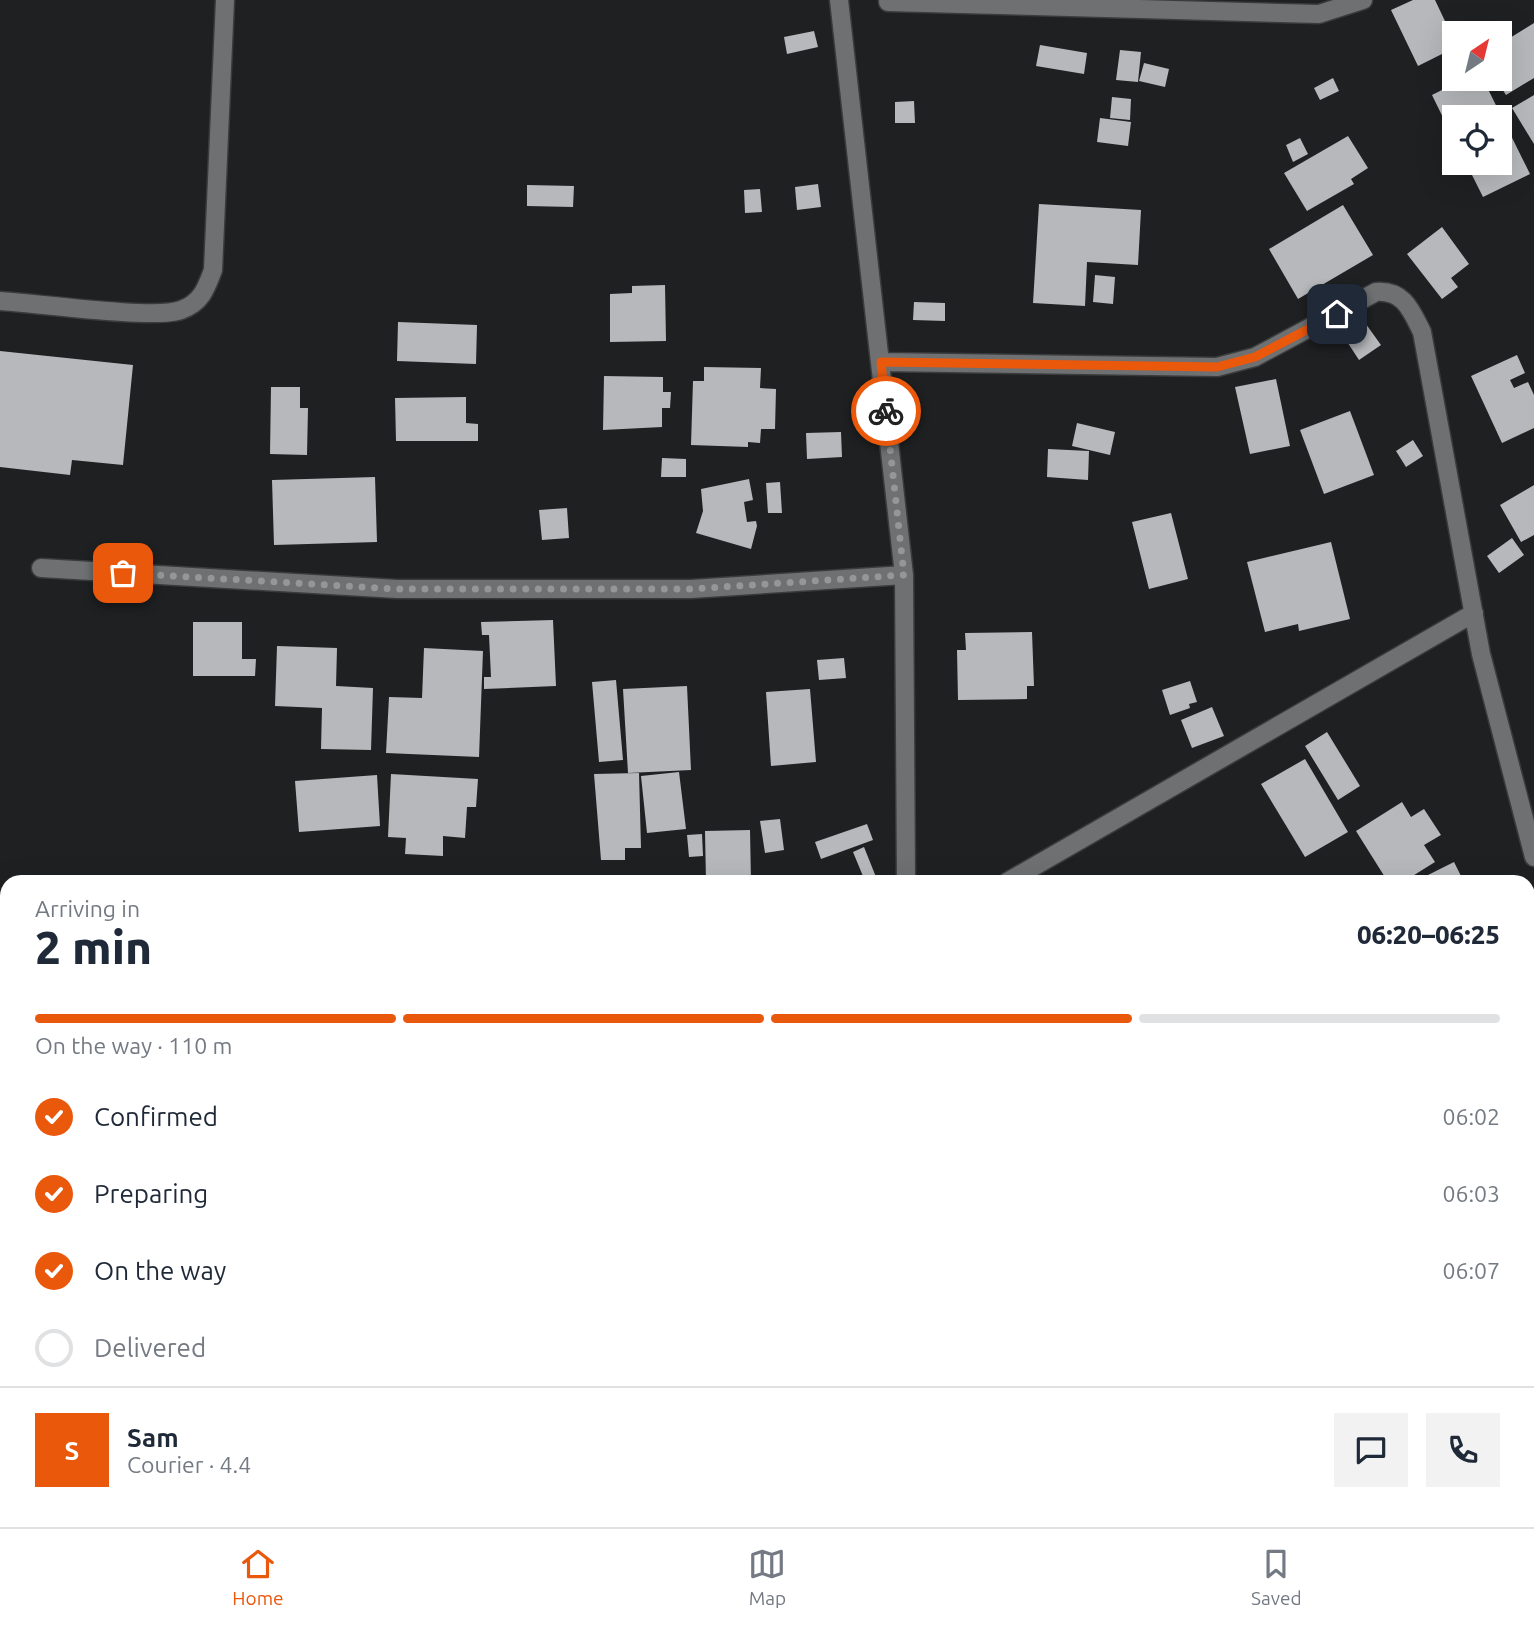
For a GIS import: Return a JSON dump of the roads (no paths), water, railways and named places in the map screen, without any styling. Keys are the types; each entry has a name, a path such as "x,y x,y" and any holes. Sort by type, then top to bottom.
{"street":[{"path":"0,301 143,312 179,311 203,296 213,270 225,0"},
{"path":"839,0 904,575 906,875"},
{"path":"888,2 1322,7 1363,0"},
{"path":"881,362 1217,367 1255,357 1376,292 1389,291 1408,303 1422,332 1481,654 1534,857"},
{"path":"41,568 397,589 691,589 904,575"},
{"path":"1019,875 1474,613"}]}
